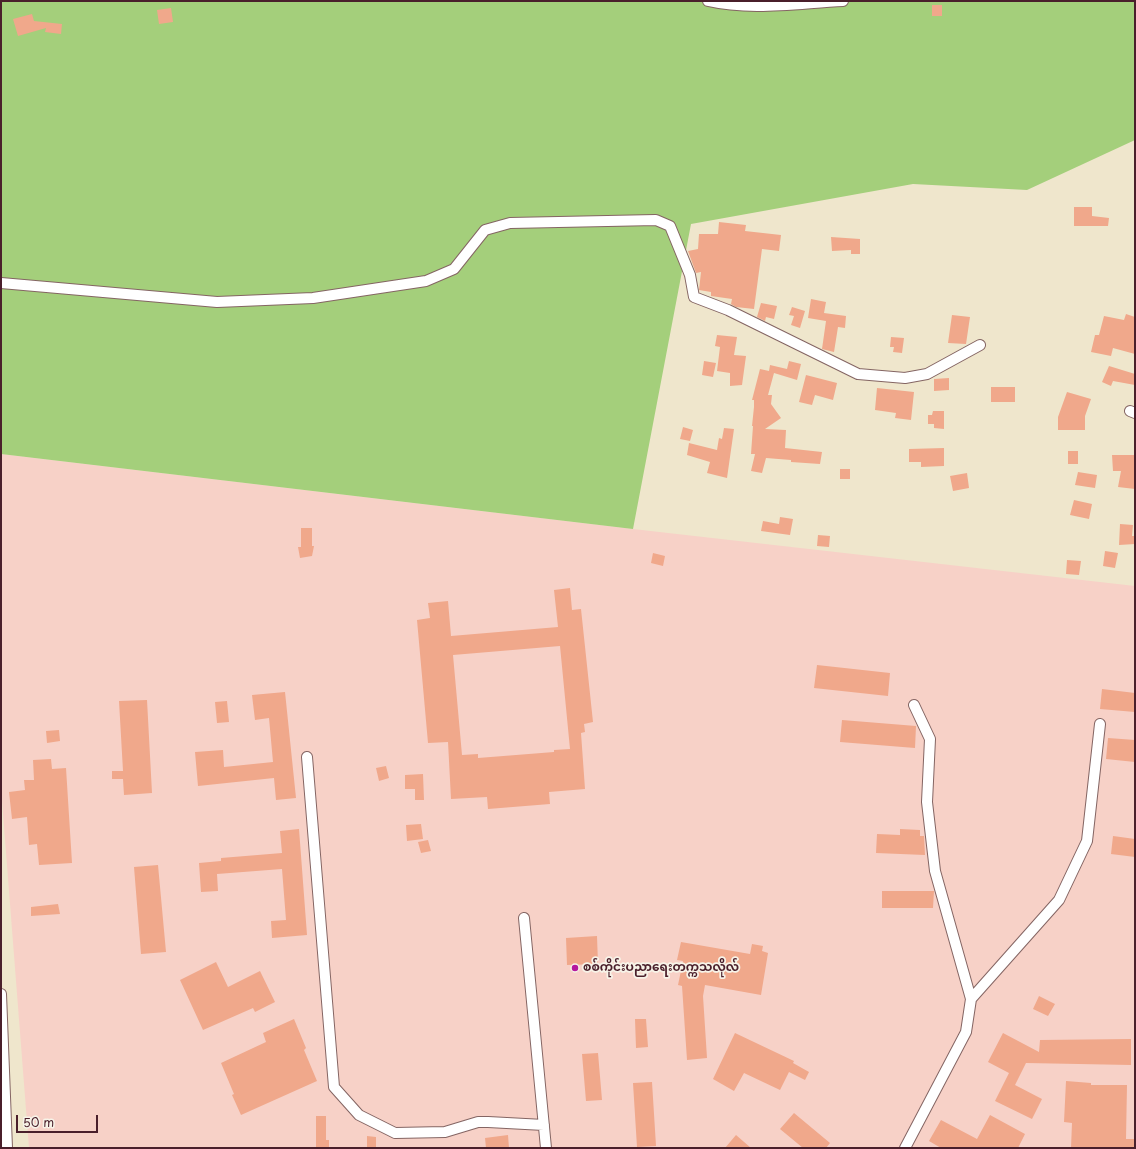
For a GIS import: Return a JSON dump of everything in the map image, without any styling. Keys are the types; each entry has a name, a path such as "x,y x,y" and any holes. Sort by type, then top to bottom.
{"street":[{"path":"708,1 725,5 748,5 843,1"},
{"path":"1,283 217,302 313,298 426,281 454,270 485,230 510,223 656,220 670,226 690,275 694,297 728,310 858,374 905,378 927,374 980,345"},
{"path":"905,1148 966,1032 971,999 935,871 927,802 930,739 914,705"},
{"path":"971,999 1059,900 1087,841 1100,724"},
{"path":"307,757 334,1087 359,1115 395,1133 446,1132 478,1122 544,1126"},
{"path":"524,918 546,1148"},
{"path":"1,994 7,1148"}],"shaded area":[{"name":"စစ်ကိုင်းပညာရေးတက္ကသလိုလ်","path":"1,454 633,529 1135,586 1135,1148 29,1148 1,788"}],"green space":[{"path":"1,1 1135,1 1135,140 1027,190 913,184 691,224 633,529 1,454"}],"building":[{"path":"932,5 942,5 942,16 932,16"},
{"path":"171,8 173,22 159,24 157,10"},
{"path":"32,14 34,21 62,24 61,34 45,32 46,28 18,36 13,19"},
{"path":"1074,207 1092,207 1092,216 1109,218 1108,226 1074,226"},
{"path":"719,222 746,225 745,231 781,235 779,251 762,249 754,309 736,307 731,304 732,299 711,296 711,292 699,290 701,272 696,273 688,251 698,249 699,234 718,234"},
{"path":"831,237 860,239 860,254 851,254 851,250 832,251"},
{"path":"811,299 826,302 824,313 846,316 845,328 838,327 834,352 822,349 826,321 808,318"},
{"path":"761,303 777,306 774,319 766,317 765,321 757,317"},
{"path":"792,307 805,311 800,328 791,325 794,316 789,315"},
{"path":"1126,314 1135,317 1135,354 1113,348 1111,356 1091,352 1095,335 1099,335 1104,316 1124,320"},
{"path":"952,315 970,317 966,344 948,343"},
{"path":"717,335 737,337 734,355 746,356 742,385 730,386 730,373 717,371 720,347 715,346"},
{"path":"891,337 904,338 902,353 893,352 894,347 890,347"},
{"path":"704,361 716,363 713,377 702,375"},
{"path":"789,361 801,364 797,380 774,373 768,395 772,395 771,404 781,418 765,429 786,430 785,448 822,452 820,464 791,462 791,460 766,458 762,473 751,471 755,454 751,454 754,407 754,400 752,400 760,369 769,371 770,365 787,369"},
{"path":"1109,366 1135,374 1135,385 1113,381 1111,386 1102,382"},
{"path":"806,375 837,383 833,400 815,395 812,405 799,402"},
{"path":"949,378 949,390 934,391 934,379"},
{"path":"991,387 1015,387 1015,402 991,402"},
{"path":"877,388 914,392 911,420 895,418 896,413 875,410"},
{"path":"1067,392 1091,399 1085,416 1085,430 1058,430 1058,417"},
{"path":"933,411 944,411 944,429 934,428 934,424 928,424 928,415 932,415"},
{"path":"683,427 693,430 690,441 680,439"},
{"path":"724,428 734,429 727,478 707,473 710,462 687,455 689,443 717,450 719,438 722,439"},
{"path":"944,448 944,466 921,467 921,462 909,462 909,449"},
{"path":"1068,451 1078,451 1078,464 1068,464"},
{"path":"1112,455 1135,455 1135,489 1118,487 1121,471 1113,471"},
{"path":"840,469 850,469 850,479 840,479"},
{"path":"1078,472 1097,475 1095,488 1075,485"},
{"path":"967,473 969,488 953,491 950,476"},
{"path":"1074,500 1092,504 1089,519 1070,515"},
{"path":"780,517 793,519 790,535 761,531 763,521 779,524"},
{"path":"1120,524 1133,525 1132,536 1135,536 1135,544 1119,545"},
{"path":"301,528 312,528 312,546 314,546 312,556 300,558 298,547 301,547"},
{"path":"818,535 830,536 829,547 817,546"},
{"path":"1105,551 1118,553 1115,568 1103,566"},
{"path":"653,553 665,556 663,566 651,563"},
{"path":"1067,560 1081,561 1079,575 1066,574"},
{"path":"570,588 572,610 581,609 593,722 584,724 585,732 581,733 585,789 549,792 550,804 488,809 487,797 451,799 448,742 428,743 417,620 430,618 428,603 448,601 451,636 558,627 554,590","holes":["560,646 570,749 554,750 554,752 478,758 478,754 462,755 453,655"]},
{"path":"817,665 890,673 888,696 814,688"},
{"path":"1102,689 1135,693 1135,712 1100,709"},
{"path":"285,692 296,798 276,800 274,778 198,786 195,752 223,750 224,767 273,762 269,718 255,720 252,695"},
{"path":"147,700 152,793 124,795 123,779 112,779 112,771 123,771 119,701"},
{"path":"227,701 229,722 217,723 215,702"},
{"path":"842,720 916,726 915,748 840,742"},
{"path":"59,730 60,741 47,743 46,731"},
{"path":"1108,738 1135,740 1135,762 1106,759"},
{"path":"51,759 52,769 66,768 72,863 39,865 37,844 29,845 27,817 12,819 9,792 25,790 24,780 34,780 33,760"},
{"path":"386,766 389,778 379,781 376,768"},
{"path":"423,774 424,800 415,800 415,789 405,789 405,775"},
{"path":"421,824 423,839 407,841 406,825"},
{"path":"299,829 307,935 272,938 271,921 286,920 282,869 217,874 218,891 201,892 199,863 221,861 221,858 282,853 280,831"},
{"path":"900,829 920,830 920,836 924,836 925,855 876,853 877,834 900,835"},
{"path":"1113,836 1135,839 1135,857 1111,854"},
{"path":"428,840 431,851 421,853 418,842"},
{"path":"158,865 166,952 141,954 134,867"},
{"path":"882,891 934,891 933,908 882,908"},
{"path":"58,904 60,914 31,916 31,907"},
{"path":"597,936 598,964 567,965 566,938"},
{"path":"681,942 750,954 752,944 763,946 762,951 768,953 761,995 705,985 703,996 707,1058 687,1060 682,986 678,985 683,961 677,960"},
{"path":"216,962 228,987 260,971 275,1002 255,1012 253,1008 203,1030 180,980"},
{"path":"1039,996 1055,1004 1048,1016 1033,1009"},
{"path":"294,1019 306,1048 304,1050 317,1081 241,1115 232,1095 234,1094 221,1063 266,1042 263,1033"},
{"path":"635,1019 646,1019 648,1047 636,1048"},
{"path":"735,1033 794,1061 793,1063 809,1072 805,1080 789,1072 780,1090 744,1073 734,1091 713,1079"},
{"path":"1003,1033 1039,1052 1040,1040 1131,1039 1131,1065 1026,1063 1015,1085 1042,1099 1032,1119 995,1101 1009,1073 988,1062"},
{"path":"598,1053 602,1100 586,1101 582,1054"},
{"path":"1066,1081 1091,1083 1091,1085 1127,1085 1126,1139 1135,1139 1135,1148 1071,1148 1072,1123 1064,1122"},
{"path":"652,1082 656,1146 637,1147 633,1083"},
{"path":"794,1113 830,1143 826,1148 803,1148 780,1129"},
{"path":"990,1115 1025,1134 1018,1148 941,1148 929,1141 941,1120 977,1139"},
{"path":"316,1116 326,1116 326,1140 329,1140 329,1148 316,1148"},
{"path":"508,1135 509,1148 486,1148 485,1138"},
{"path":"736,1135 751,1148 725,1148"},
{"path":"367,1136 376,1137 376,1148 367,1148"}],"place":[{"name":"စစ်ကိုင်းပညာရေးတက္ကသလိုလ်","path":"575,968"}]}
